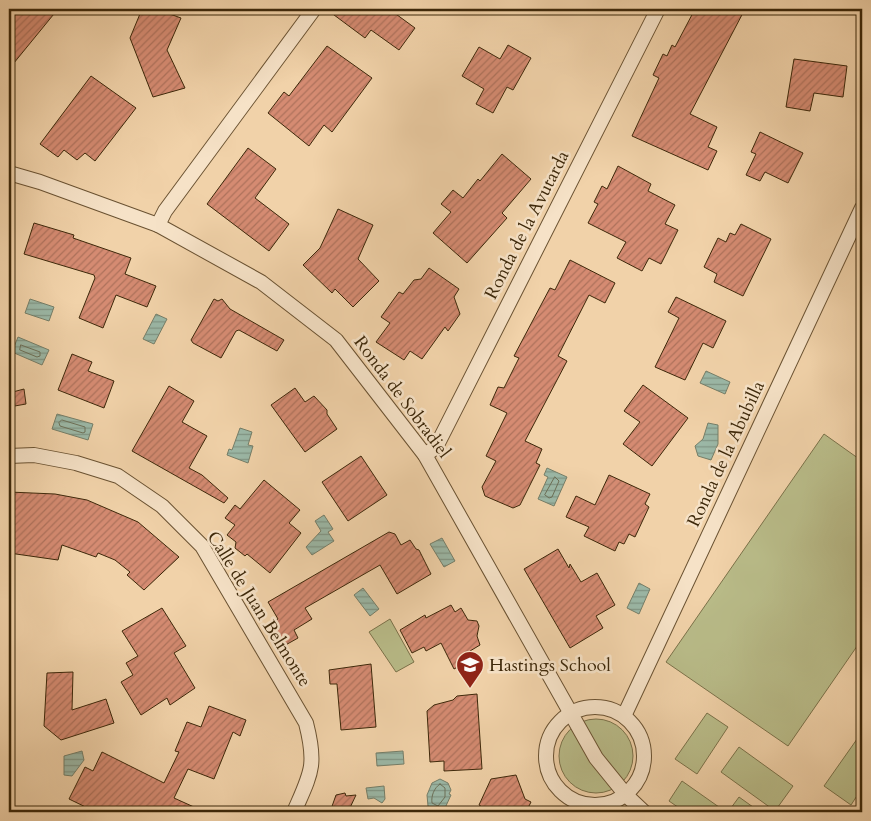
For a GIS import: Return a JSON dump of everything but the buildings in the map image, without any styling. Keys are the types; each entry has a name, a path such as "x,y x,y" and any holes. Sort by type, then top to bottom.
{"street":[{"path":"158,225 165,211 314,9"},
{"name":"Ronda de la Avutarda","path":"425,455 436,447 658,9"},
{"name":"Ronda de Sobradiel","path":"9,174 40,182 158,225 261,282 336,340 425,455 596,758 626,795 644,812"},
{"name":"Ronda de la Abubilla","path":"624,716 862,208"},
{"name":"Calle de Juan Belmonte","path":"9,456 43,456 76,463 118,476 162,506 202,546 306,723 313,751 310,776 294,812"},
{"path":"598,707 624,716 635,727 642,740 645,755 640,777 626,795 614,802 601,805 571,806 552,780 547,758 550,736 570,714 583,709 598,707"}],"green space":[{"path":"824,434 862,461 862,639 788,746 666,662"},
{"path":"390,619 414,662 396,672 369,632"},
{"path":"707,713 728,727 697,774 675,759"},
{"path":"596,719 610,722 622,730 630,742 633,756 630,770 622,782 610,790 596,793 582,790 570,782 562,770 559,756 562,742 570,730 582,722"},
{"path":"862,732 862,788 851,805 824,786"},
{"path":"739,747 793,786 775,811 721,772"},
{"path":"682,781 726,812 685,812 669,801"},
{"path":"739,797 760,812 728,812"}],"water":[{"path":"30,299 54,307 49,321 25,313"},
{"path":"156,314 167,319 154,344 143,339"},
{"path":"18,337 49,350 42,365 12,352"},
{"path":"706,371 730,382 725,394 700,383"},
{"path":"57,414 93,424 88,440 52,429"},
{"path":"708,423 718,425 718,444 711,460 698,456 695,446 703,439"},
{"path":"240,428 252,432 248,445 253,446 248,463 227,455 229,449 232,450"},
{"path":"547,468 567,477 554,506 538,499 548,477 544,475"},
{"path":"324,515 333,529 328,532 334,541 312,555 306,547 321,531 315,521"},
{"path":"442,538 455,561 444,567 430,544"},
{"path":"639,583 650,589 639,614 627,608"},
{"path":"363,588 379,609 370,616 354,595"},
{"path":"82,751 84,760 72,776 64,775 64,756"},
{"path":"403,751 404,764 377,766 376,753"},
{"path":"440,779 448,783 451,790 449,794 451,795 445,808 436,811 428,806 427,795 432,783"},
{"path":"384,786 385,799 382,803 374,798 368,799 366,788"}],"place":[{"name":"Hastings School","path":"470,689"}]}
